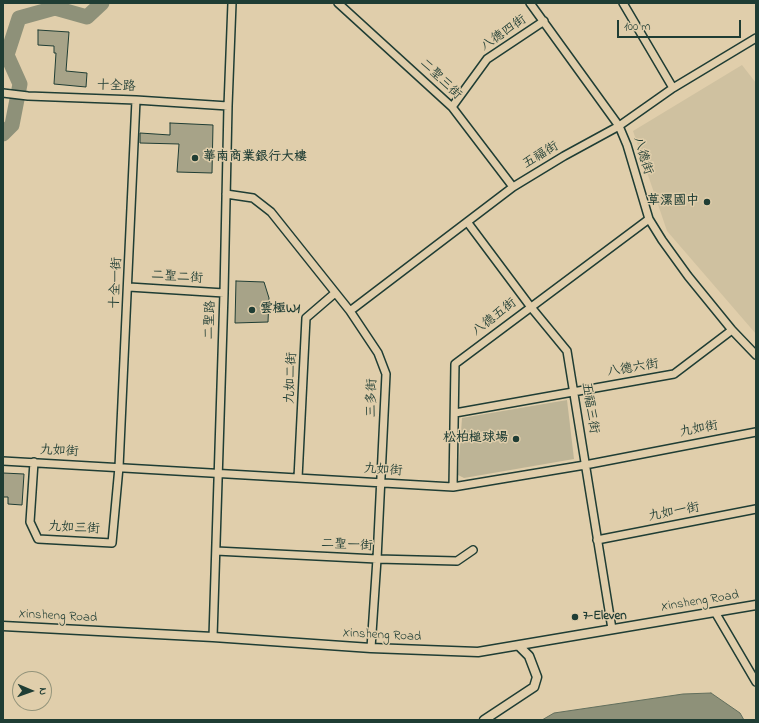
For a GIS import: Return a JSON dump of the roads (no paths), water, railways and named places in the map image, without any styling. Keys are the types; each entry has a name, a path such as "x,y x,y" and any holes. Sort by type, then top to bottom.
{"street":[{"name":"二聖路","path":"212,637 216,551 232,3"},
{"name":"二聖三街","path":"338,3 452,107 513,187"},
{"name":"八德街","path":"530,3 619,126 627,144 649,218 688,276 732,330 756,355"},
{"path":"623,3 673,88"},
{"name":"八德四街","path":"452,107 487,59 544,21"},
{"name":"五福街","path":"350,311 468,223 513,187 564,156 619,126 673,88 756,38"},
{"name":"十全路","path":"4,93 28,96 136,100 228,106"},
{"name":"十全一街","path":"119,467 129,287 136,100"},
{"name":"三多街","path":"226,194 253,198 271,212 350,311 378,353 386,374 378,560 371,648"},
{"name":"八德五街","path":"454,487 455,364 530,306 649,218"},
{"name":"五福三街","path":"468,223 530,306 567,351 575,391 585,465 612,629"},
{"name":"二聖二街","path":"129,287 224,293"},
{"name":"九如二街","path":"298,478 306,318 335,293"},
{"name":"八德六街","path":"454,414 674,374 732,330"},
{"name":"九如街","path":"3,461 218,472 454,487 585,465 756,432"},
{"name":"九如三街","path":"34,462 30,522 38,539 112,543 119,467"},
{"name":"九如一街","path":"597,540 756,509"},
{"name":"二聖一街","path":"216,551 378,560 458,561 472,550"},
{"name":"Xinsheng Road","path":"3,626 212,637 371,648 478,652 756,605"},
{"path":"715,612 756,682"},
{"path":"484,720 534,687 537,676 529,656 519,646"}],"waterway":[{"path":"3,134 12,125 20,84 7,55 19,18 55,8 87,17 102,3"}],"place":[{"name":"華南商業銀行大樓","path":"195,158"},
{"name":"草漯國中","path":"707,202"},
{"name":"雲極W1","path":"252,310"},
{"name":"松柏槌球場","path":"516,439"},
{"name":"7-Eleven","path":"575,617"}]}
